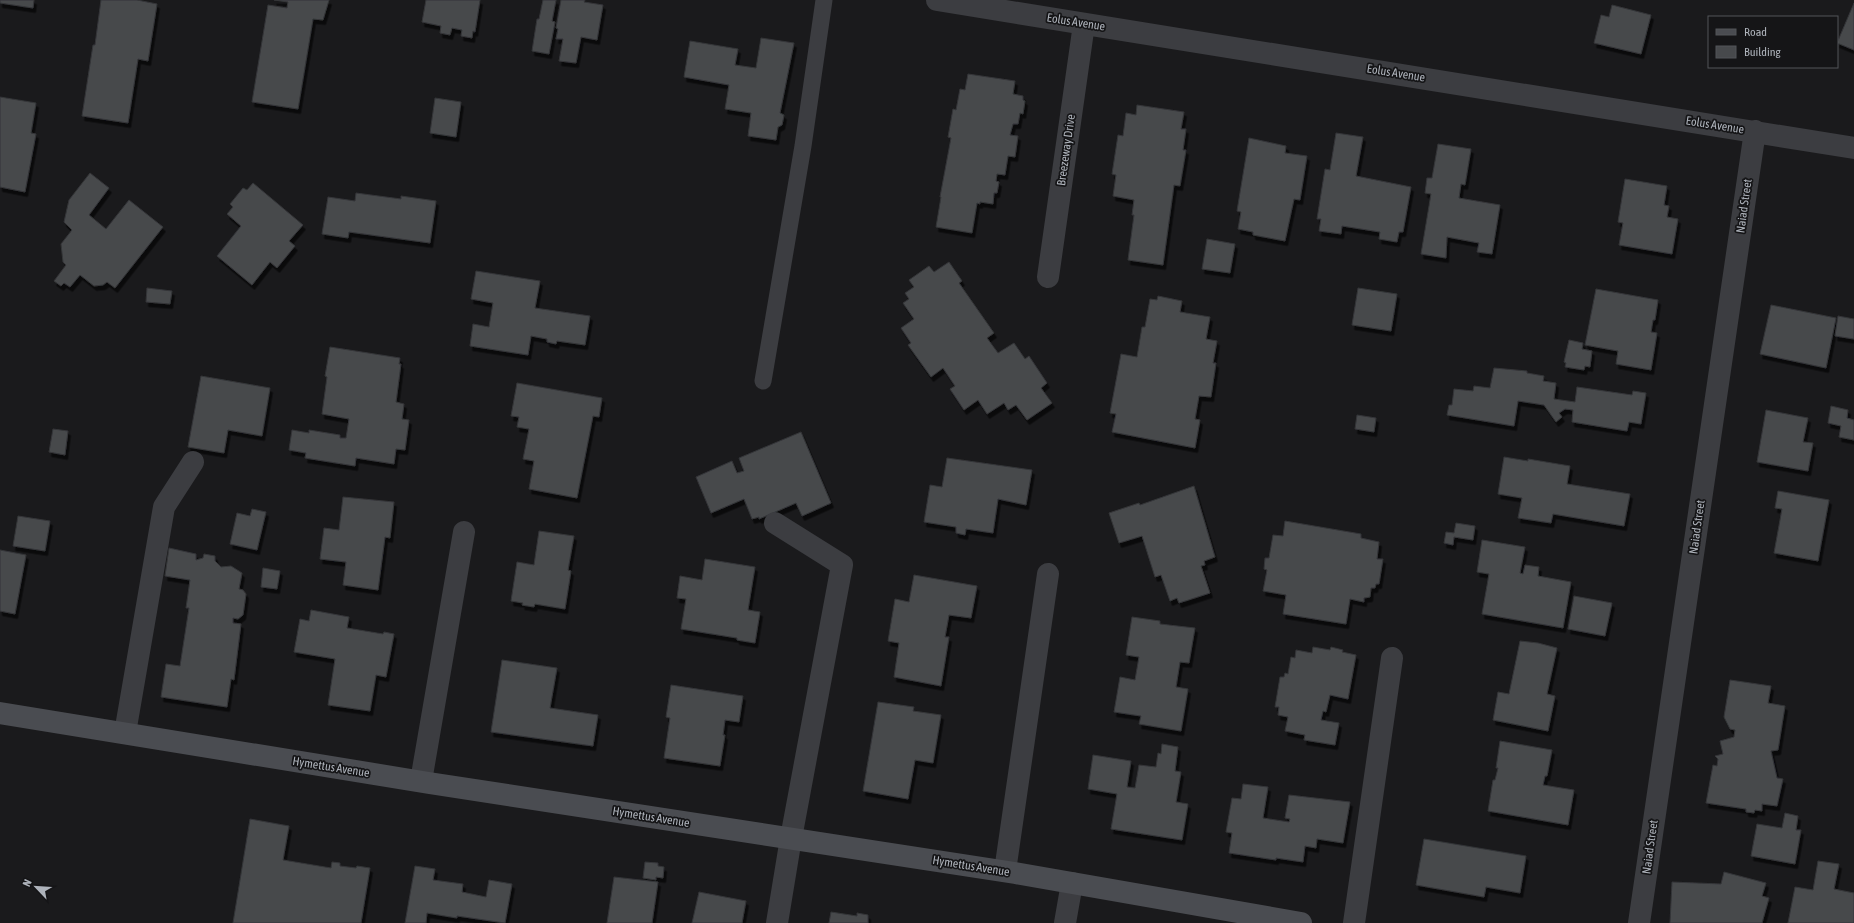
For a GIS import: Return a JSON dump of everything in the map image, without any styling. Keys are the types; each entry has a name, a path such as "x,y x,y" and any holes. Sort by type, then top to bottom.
{"street":[{"name":"Eolus Avenue","path":"937,0 1854,148"},
{"name":"Breezeway Drive","path":"1048,277 1084,24"},
{"name":"Naiad Street","path":"1639,923 1755,131"},
{"path":"125,733 164,507 194,462"},
{"path":"775,523 842,565 791,838 777,923"},
{"path":"421,781 464,532"},
{"path":"1005,871 1048,574"},
{"path":"1354,923 1392,658"},
{"name":"Hymettus Avenue","path":"0,713 421,781 1005,871 1302,923"},
{"path":"1065,923 1072,883"}],"lane":[{"path":"763,381 803,146 824,0"}],"building":[{"path":"0,0 34,0 33,8 0,3"},
{"path":"101,0 137,0 157,4 148,61 138,59 128,123 82,116 93,45 95,45"},
{"path":"274,0 329,0 323,20 313,19 298,109 252,102 268,5 287,8 288,2"},
{"path":"426,0 480,0 475,32 473,31 472,38 461,36 462,30 452,28 450,35 440,33 441,26 422,22"},
{"path":"543,0 556,0 552,21 555,22 549,54 532,51 537,19 539,19"},
{"path":"561,0 585,0 584,2 603,5 597,40 581,37 576,63 559,61 563,39 556,39 558,29 556,28"},
{"path":"1854,3 1854,50 1838,43"},
{"path":"1612,5 1651,15 1641,54 1594,43 1601,15 1609,17"},
{"path":"761,38 794,43 780,113 784,115 782,125 778,127 776,140 748,136 751,113 725,109 729,85 684,77 690,41 738,49 735,65 756,68"},
{"path":"968,74 1015,81 1013,94 1023,96 1023,100 1025,101 1023,114 1020,113 1018,124 1013,124 1010,135 1018,136 1015,157 1008,156 1005,175 997,174 996,181 999,182 997,193 994,193 993,204 977,203 972,233 936,227 951,138 948,137 953,109 956,110 960,89 965,90"},
{"path":"0,97 36,103 31,133 36,134 25,192 0,187"},
{"path":"435,98 461,102 456,137 430,133"},
{"path":"1137,105 1184,112 1181,129 1186,129 1183,150 1186,150 1180,186 1174,185 1163,265 1128,260 1134,215 1132,215 1134,200 1113,196 1116,175 1112,174 1118,135 1123,136 1126,113 1136,115"},
{"path":"1336,133 1363,137 1356,176 1411,187 1403,232 1399,232 1397,242 1379,239 1380,232 1342,226 1341,234 1319,231 1321,219 1317,219 1325,169 1330,170"},
{"path":"1249,138 1286,146 1285,153 1307,156 1300,200 1294,199 1285,241 1253,235 1253,232 1238,229 1241,212 1237,211"},
{"path":"1438,144 1471,149 1465,185 1461,184 1459,198 1500,205 1492,254 1477,252 1479,243 1447,237 1446,258 1421,254 1431,194 1425,193 1427,178 1432,178"},
{"path":"90,173 109,188 89,215 106,229 129,200 163,227 115,288 107,282 103,285 94,286 80,275 70,287 64,283 61,286 54,281 66,265 63,262 61,244 72,230 64,222 69,200"},
{"path":"1625,179 1667,186 1664,205 1669,206 1667,217 1678,219 1672,254 1619,245 1623,223 1618,222"},
{"path":"253,183 303,225 289,241 295,246 277,268 270,262 252,285 217,256 241,226 227,214 233,207 230,204 243,188 247,190"},
{"path":"356,193 401,199 401,196 436,201 430,243 349,232 348,238 322,234 328,197 355,201"},
{"path":"1207,239 1235,244 1230,273 1202,269"},
{"path":"949,262 962,281 959,283 994,333 987,338 998,353 1014,343 1025,359 1029,356 1047,383 1041,388 1052,403 1027,420 1016,405 1008,410 1004,403 987,414 978,400 964,410 950,389 955,386 943,368 931,377 908,345 911,343 901,328 914,319 903,303 909,299 905,293 914,287 909,280 929,266 934,272"},
{"path":"476,271 540,281 535,308 590,316 585,345 557,341 556,344 547,342 547,339 531,336 528,355 470,346 473,324 489,327 493,303 471,299"},
{"path":"147,288 172,291 170,304 146,302"},
{"path":"1358,288 1397,294 1391,331 1352,325"},
{"path":"1596,289 1658,300 1655,320 1653,320 1651,332 1657,333 1651,370 1616,364 1618,351 1585,345"},
{"path":"1158,296 1182,301 1180,312 1210,317 1206,339 1217,341 1213,363 1216,363 1211,397 1199,396 1195,419 1200,420 1195,448 1112,432 1116,414 1110,413 1121,354 1137,357 1142,327 1145,327 1150,299 1157,300"},
{"path":"1771,305 1836,318 1826,368 1760,354"},
{"path":"1838,316 1854,319 1854,339 1835,336"},
{"path":"1569,340 1583,343 1582,349 1592,351 1590,367 1585,366 1584,370 1565,367 1566,363 1564,362"},
{"path":"330,347 400,358 399,364 401,364 396,402 404,404 402,419 409,420 405,450 396,449 394,464 356,458 355,466 305,458 306,453 289,450 292,430 309,433 309,430 340,435 340,438 346,438 349,419 322,414 327,377 325,376"},
{"path":"1494,368 1527,371 1527,373 1544,376 1543,381 1556,383 1554,399 1575,402 1577,387 1632,395 1633,391 1646,393 1641,424 1629,422 1627,431 1572,422 1573,410 1565,409 1559,413 1562,417 1556,422 1544,405 1518,401 1514,426 1447,415 1449,405 1452,405 1454,389 1473,391 1474,386 1490,388"},
{"path":"201,376 270,388 262,436 228,430 224,453 188,447"},
{"path":"517,383 602,398 599,417 593,416 577,498 529,489 534,461 523,459 529,429 517,427 519,417 511,416"},
{"path":"1831,406 1848,410 1847,418 1854,420 1854,440 1839,437 1841,426 1828,423"},
{"path":"1766,410 1808,418 1803,442 1813,443 1808,471 1757,462"},
{"path":"1357,415 1376,418 1374,432 1355,429"},
{"path":"53,429 68,431 65,455 49,452"},
{"path":"801,432 831,503 802,516 796,503 759,519 759,517 752,519 744,499 711,513 696,477 732,461 737,473 744,471 739,458"},
{"path":"1504,457 1528,461 1528,459 1570,466 1567,484 1630,494 1624,526 1553,514 1551,523 1518,518 1522,498 1498,494"},
{"path":"947,458 1032,470 1026,505 998,499 993,533 966,529 965,535 956,533 956,527 924,522 930,485 942,487"},
{"path":"1194,486 1215,557 1204,561 1205,565 1201,566 1210,593 1179,603 1177,598 1170,601 1161,575 1155,577 1142,536 1119,543 1109,513 1139,503 1140,505"},
{"path":"1778,491 1829,500 1818,561 1774,553 1782,509 1775,508"},
{"path":"343,497 394,502 390,538 385,537 378,590 343,585 346,562 320,559 324,528 339,530"},
{"path":"252,509 266,512 257,550 230,544 237,513 250,516"},
{"path":"18,516 50,521 45,551 13,546"},
{"path":"1285,521 1361,534 1361,538 1379,542 1377,559 1383,559 1379,584 1376,584 1375,588 1371,588 1370,597 1364,598 1364,602 1350,599 1346,624 1283,614 1286,595 1263,591 1267,570 1264,569 1265,558 1269,558 1273,535 1283,536"},
{"path":"1456,523 1475,526 1473,540 1454,537 1453,545 1444,543 1446,532 1454,533"},
{"path":"539,531 574,536 568,570 571,571 565,609 535,604 534,607 511,601 517,562 534,565"},
{"path":"1482,540 1525,547 1520,573 1523,574 1525,565 1539,567 1538,576 1571,582 1563,628 1482,614 1489,574 1477,572"},
{"path":"169,548 196,554 196,560 203,558 204,554 215,556 215,561 221,567 231,566 242,573 239,589 243,590 246,594 243,615 238,619 233,618 233,623 241,624 234,680 231,679 227,707 161,697 166,664 180,666 189,608 186,608 190,580 165,576"},
{"path":"0,550 26,555 15,614 0,611"},
{"path":"705,559 755,567 748,610 760,612 755,643 737,640 737,638 681,629 686,599 677,598 680,576 702,580"},
{"path":"263,568 280,571 277,589 261,587"},
{"path":"914,575 977,586 971,618 949,615 945,637 949,637 941,686 894,677 899,643 888,641 895,599 909,602"},
{"path":"1574,596 1612,603 1605,636 1568,629"},
{"path":"311,610 349,617 347,628 383,634 384,632 394,634 386,677 376,675 370,711 328,705 335,659 294,652 300,619 309,621"},
{"path":"1132,617 1160,621 1160,624 1195,628 1189,663 1180,662 1176,687 1188,689 1181,731 1139,724 1141,716 1114,712 1120,677 1135,680 1139,657 1126,655"},
{"path":"1520,641 1538,643 1557,648 1547,694 1555,696 1548,731 1493,720 1498,692 1509,694"},
{"path":"1313,647 1330,650 1331,647 1343,650 1342,652 1356,655 1348,699 1330,695 1326,712 1323,711 1321,720 1339,723 1335,745 1304,740 1305,735 1285,731 1288,717 1278,715 1279,707 1275,707 1280,677 1284,677 1285,673 1288,674 1291,657 1295,658 1296,650 1312,653"},
{"path":"502,660 557,668 550,708 598,715 593,746 491,732"},
{"path":"1730,680 1771,686 1768,703 1785,706 1778,750 1771,751 1777,778 1783,779 1777,806 1762,804 1762,811 1755,810 1754,813 1746,812 1746,809 1706,803 1713,765 1717,766 1718,759 1715,756 1723,754 1720,741 1734,737 1735,730 1730,729 1724,717"},
{"path":"671,685 743,696 739,722 725,720 723,735 725,735 720,766 664,758 670,718 666,717"},
{"path":"878,702 914,707 913,711 941,715 933,763 915,760 908,799 863,791"},
{"path":"1500,741 1552,750 1547,776 1545,776 1543,785 1574,790 1568,825 1488,811 1493,780 1495,780 1498,768 1496,768"},
{"path":"1162,744 1178,747 1175,771 1181,772 1176,802 1188,804 1182,840 1111,829 1117,794 1088,789 1093,755 1131,761 1127,787 1135,788 1139,765 1156,767 1158,753 1161,754"},
{"path":"1243,784 1268,787 1263,818 1289,822 1290,819 1285,818 1289,795 1350,802 1343,843 1317,839 1316,848 1305,846 1303,862 1276,858 1276,860 1229,853 1232,833 1226,832 1232,798 1241,799"},
{"path":"1785,813 1798,816 1796,830 1801,830 1795,864 1751,856 1757,824 1782,828"},
{"path":"250,819 289,826 283,860 331,868 332,862 340,863 340,866 370,868 361,923 233,923"},
{"path":"1424,839 1526,856 1520,893 1486,887 1484,897 1416,885"},
{"path":"1818,861 1839,864 1834,889 1854,893 1854,923 1788,923 1795,887 1813,890"},
{"path":"645,862 658,863 658,866 664,867 663,878 656,877 656,880 643,878"},
{"path":"415,866 435,869 433,880 463,884 462,892 486,897 489,880 512,884 505,923 427,913 426,923 405,923"},
{"path":"1724,872 1766,883 1762,896 1769,898 1762,923 1670,923 1672,882 1721,884"},
{"path":"614,877 658,882 652,923 607,923"},
{"path":"699,892 746,901 742,923 692,923"},
{"path":"831,912 857,916 857,913 868,915 868,923 829,923"}]}
